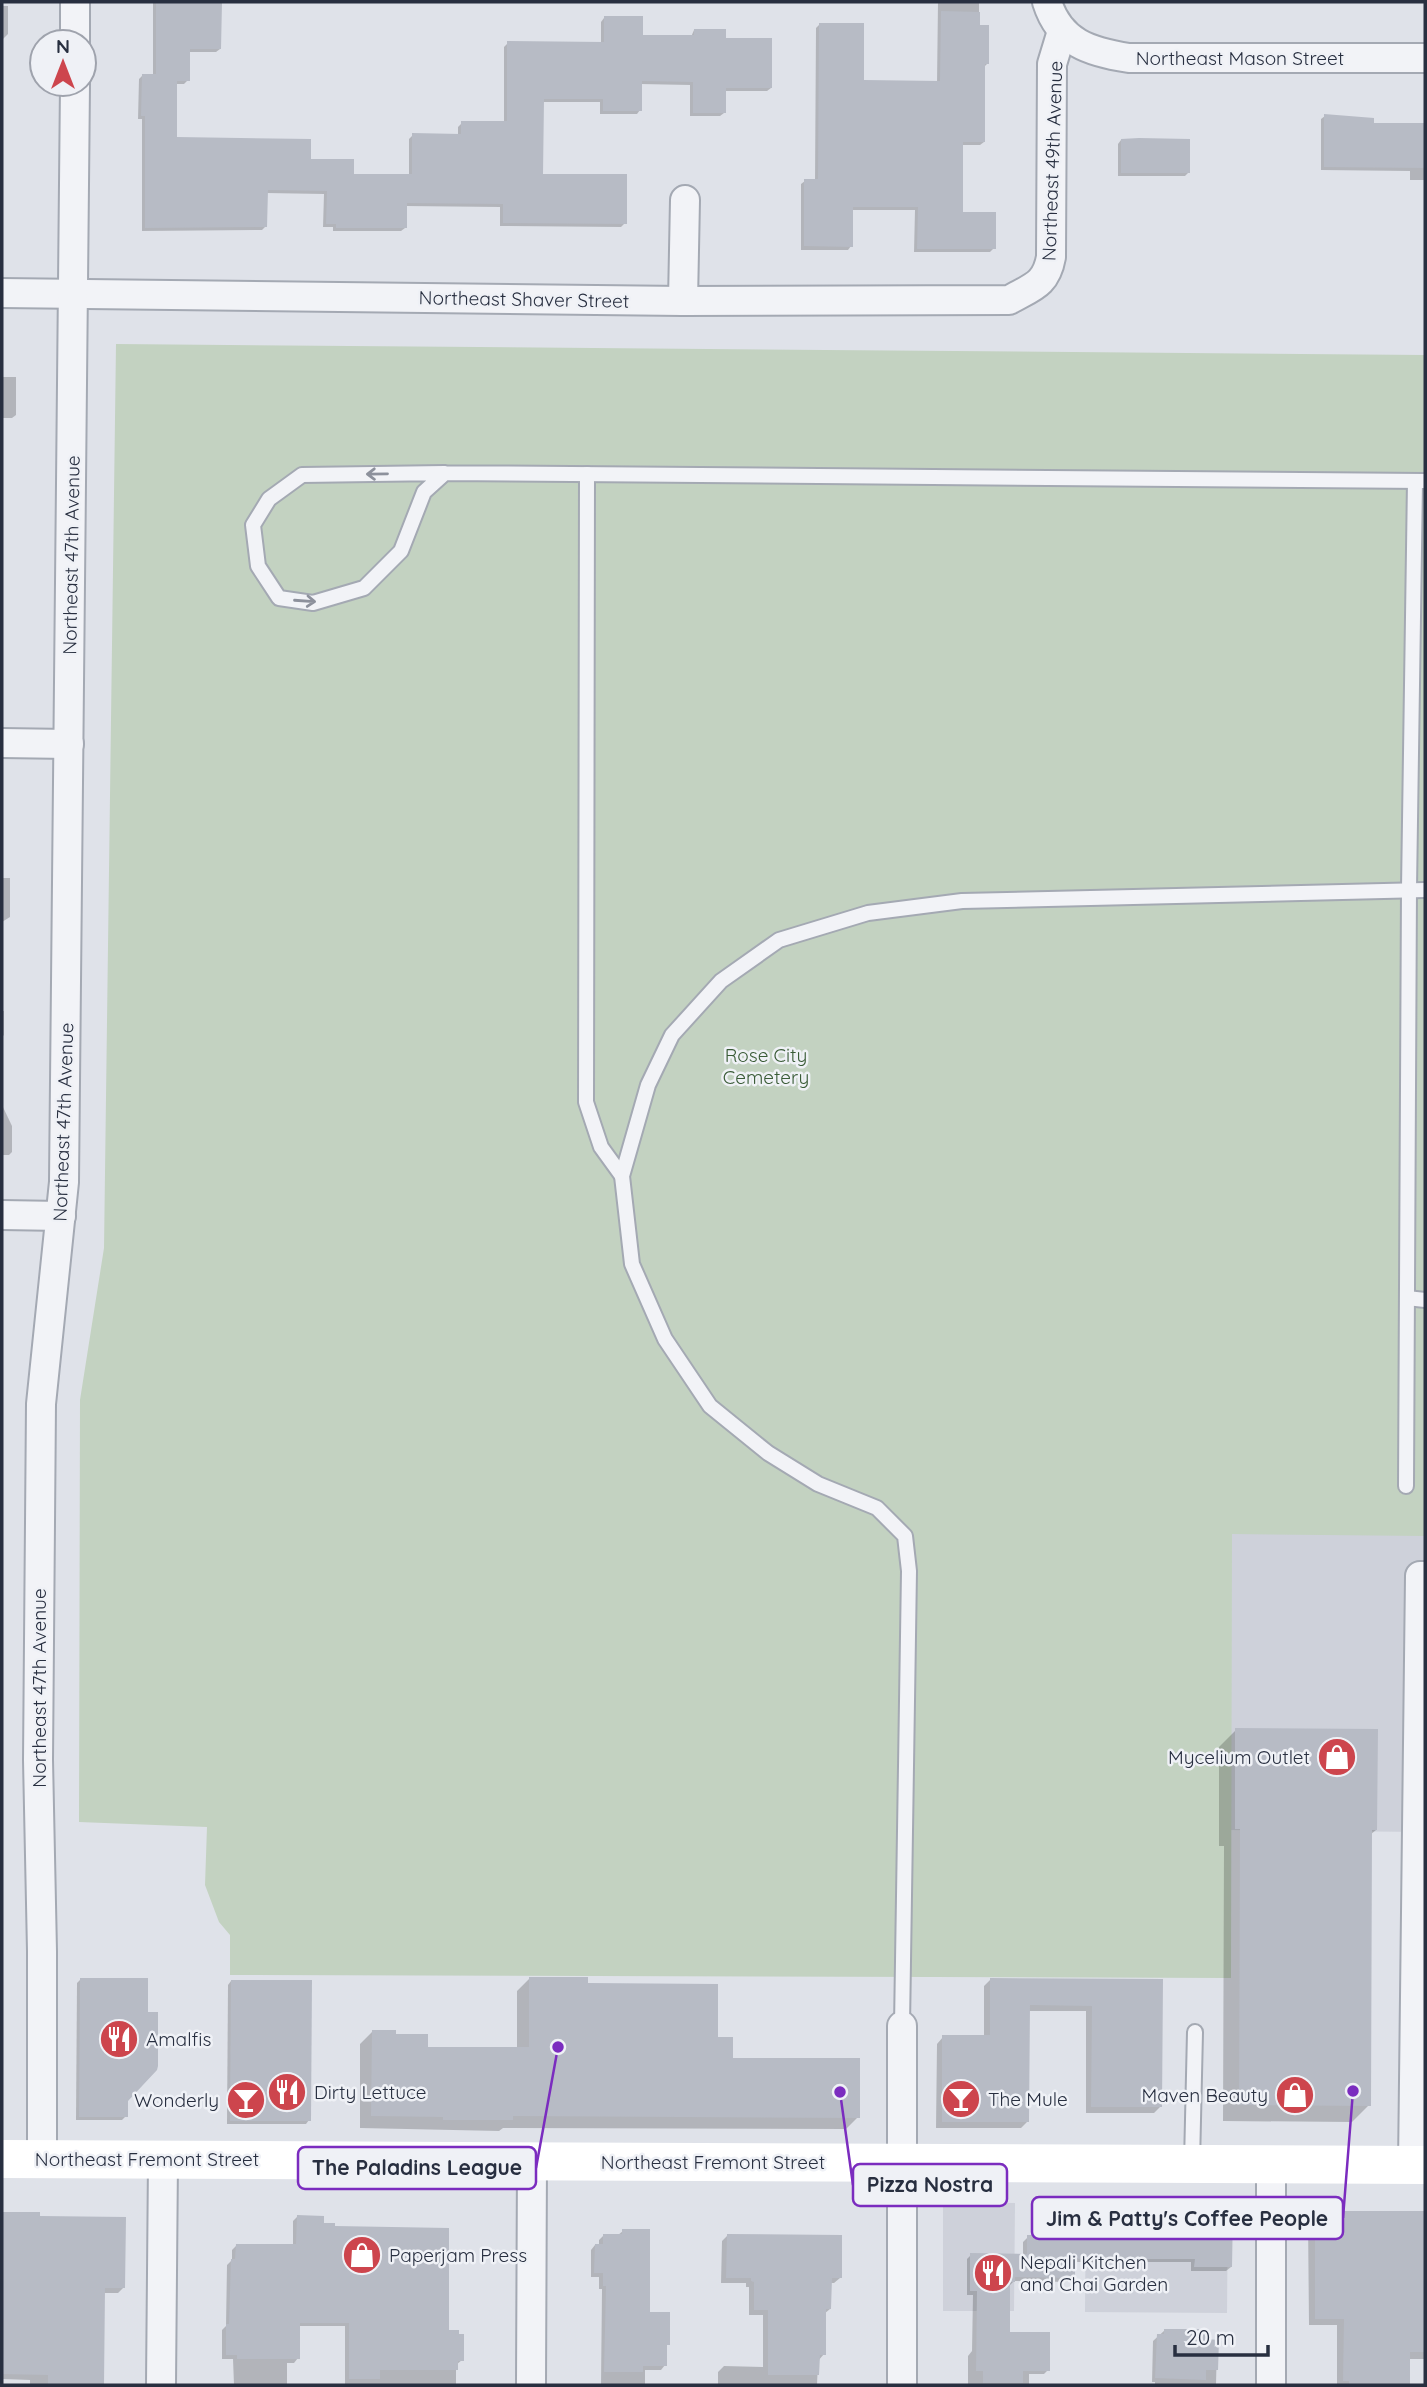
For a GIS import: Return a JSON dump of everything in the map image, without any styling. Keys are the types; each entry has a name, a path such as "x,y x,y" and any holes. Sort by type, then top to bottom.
{"main road":[{"name":"Northeast Fremont Street","path":"2,2159 1419,2165"}],"street":[{"path":"75,2 75,28"},
{"path":"1047,2 1051,15 1062,31"},
{"name":"Northeast Mason Street","path":"1062,31 1073,41 1099,54 1129,58 1425,58"},
{"name":"Northeast 49th Avenue","path":"1042,282 1051,257 1052,64 1062,31"},
{"name":"Northeast 47th Avenue","path":"42,2159 38,1760 41,1404 64,1182 75,98"},
{"path":"683,301 685,200"},
{"name":"Northeast Shaver Street","path":"2,293 683,301 1009,300 1042,282"},
{"path":"2,743 69,744"},
{"path":"2,1215 61,1216"},
{"path":"1419,2165 1423,1576"},
{"path":"902,2026 902,2385"},
{"path":"161,2385 163,2160"},
{"path":"531,2385 532,2162"},
{"path":"1270,2385 1271,2165"}],"lane":[{"path":"445,472 424,492 401,551 364,588 313,603 279,598 258,566 253,525 269,499 302,475 445,472 1420,481 1409,889 1406,1486"},
{"path":"587,474 586,1102 601,1147 622,1176"},
{"path":"902,2026 909,1571 905,1536 877,1508 818,1483 768,1453 710,1406 665,1339 632,1264 622,1176 648,1085 673,1035 720,981 779,940 868,913 962,901 1425,890"},
{"path":"1407,1298 1425,1300"},
{"path":"1192,2164 1195,2032"}],"shaded area":[{"path":"1229,1531 1425,1533 1425,1832 1227,1830"},
{"path":"943,2202 1015,2203 1014,2311 943,2311"},
{"path":"1086,2203 1228,2204 1227,2313 1085,2312"}],"green space":[{"name":"Rose City Cemetery","path":"116,344 1425,355 1425,1536 1232,1534 1231,1978 230,1975 230,1935 219,1922 205,1885 207,1827 79,1822 80,1400 104,1248"}],"building":[{"path":"156,2 222,2 221,49 190,49 190,81 177,81 177,137 311,139 311,159 354,159 354,174 412,174 412,133 461,134 461,121 507,121 507,41 604,42 604,16 643,16 643,35 694,35 694,29 726,29 726,38 772,38 772,88 726,88 726,113 693,113 693,82 642,81 642,111 603,111 603,99 544,99 543,174 627,174 627,224 503,223 503,204 407,203 407,228 336,228 336,224 326,224 327,191 268,190 267,227 145,228 145,116 141,116 142,74 156,74"},
{"path":"941,11 980,12 980,25 989,25 989,64 985,64 985,142 963,142 963,212 996,212 996,249 917,249 918,207 853,207 853,247 804,246 804,179 818,179 819,23 864,23 864,80 940,81"},
{"path":"1324,114 1374,118 1374,123 1425,123 1425,168 1324,167"},
{"path":"1121,139 1190,139 1190,173 1121,173"},
{"path":"1235,1728 1378,1729 1377,1830 1372,1830 1371,2106 1239,2105 1240,1829 1235,1829"},
{"path":"529,1977 588,1977 588,1983 718,1984 718,2037 733,2037 733,2058 860,2058 860,2118 513,2116 513,2120 443,2120 443,2117 371,2116 372,2030 396,2030 396,2034 428,2034 428,2047 529,2047"},
{"name":"Amalfis","path":"80,1978 148,1978 148,2012 158,2012 158,2066 128,2101 128,2117 79,2117"},
{"path":"990,1978 1163,1979 1162,2107 1091,2107 1092,2006 1030,2005 1029,2122 942,2122 942,2035 990,2035"},
{"path":"231,1980 312,1980 311,2121 230,2121"},
{"path":"1112,2204 1173,2204 1172,2210 1233,2210 1232,2267 1194,2267 1195,2259 1075,2259 1075,2278 1015,2277 1015,2282 1010,2282 1010,2332 1050,2332 1050,2371 1023,2371 1023,2383 983,2383 983,2371 976,2371 977,2291 970,2291 970,2253 1027,2254 1027,2235 1043,2235 1043,2228 1112,2228"},
{"path":"1315,2211 1425,2211 1425,2352 1410,2352 1410,2385 1349,2385 1349,2381 1343,2381 1344,2319 1315,2319"},
{"path":"2,2212 40,2212 40,2216 126,2217 125,2288 105,2288 104,2385 48,2385 48,2375 2,2374"},
{"path":"297,2215 324,2216 324,2223 335,2223 335,2226 449,2228 449,2330 459,2330 459,2334 464,2334 464,2361 458,2361 458,2370 380,2370 380,2379 349,2379 349,2323 300,2323 300,2359 237,2359 237,2355 226,2355 231,2259 235,2259 236,2244 296,2244"},
{"path":"622,2229 650,2229 650,2312 670,2312 667,2366 643,2366 643,2372 604,2372 606,2286 603,2286 603,2273 594,2273 595,2244 603,2244 603,2234 622,2234"},
{"path":"727,2234 842,2235 842,2278 832,2278 831,2309 826,2309 826,2355 820,2355 819,2375 768,2375 768,2310 754,2310 754,2282 751,2278 726,2278"},
{"path":"1164,2329 1206,2329 1206,2339 1219,2340 1218,2370 1206,2370 1206,2380 1155,2378 1157,2334 1164,2334"}],"place":[{"name":"Mycelium Outlet","path":"1337,1757"},
{"name":"Amalfis","path":"119,2039"},
{"name":"The Paladins League","path":"558,2047"},
{"name":"Jim & Patty's Coffee People","path":"1353,2091"},
{"name":"Dirty Lettuce","path":"287,2092"},
{"name":"Pizza Nostra","path":"840,2092"},
{"name":"Maven Beauty","path":"1295,2095"},
{"name":"The Mule","path":"961,2099"},
{"name":"Wonderly","path":"246,2100"},
{"name":"Paperjam Press","path":"362,2255"},
{"name":"Nepali Kitchen and Chai Garden","path":"993,2273"}]}
